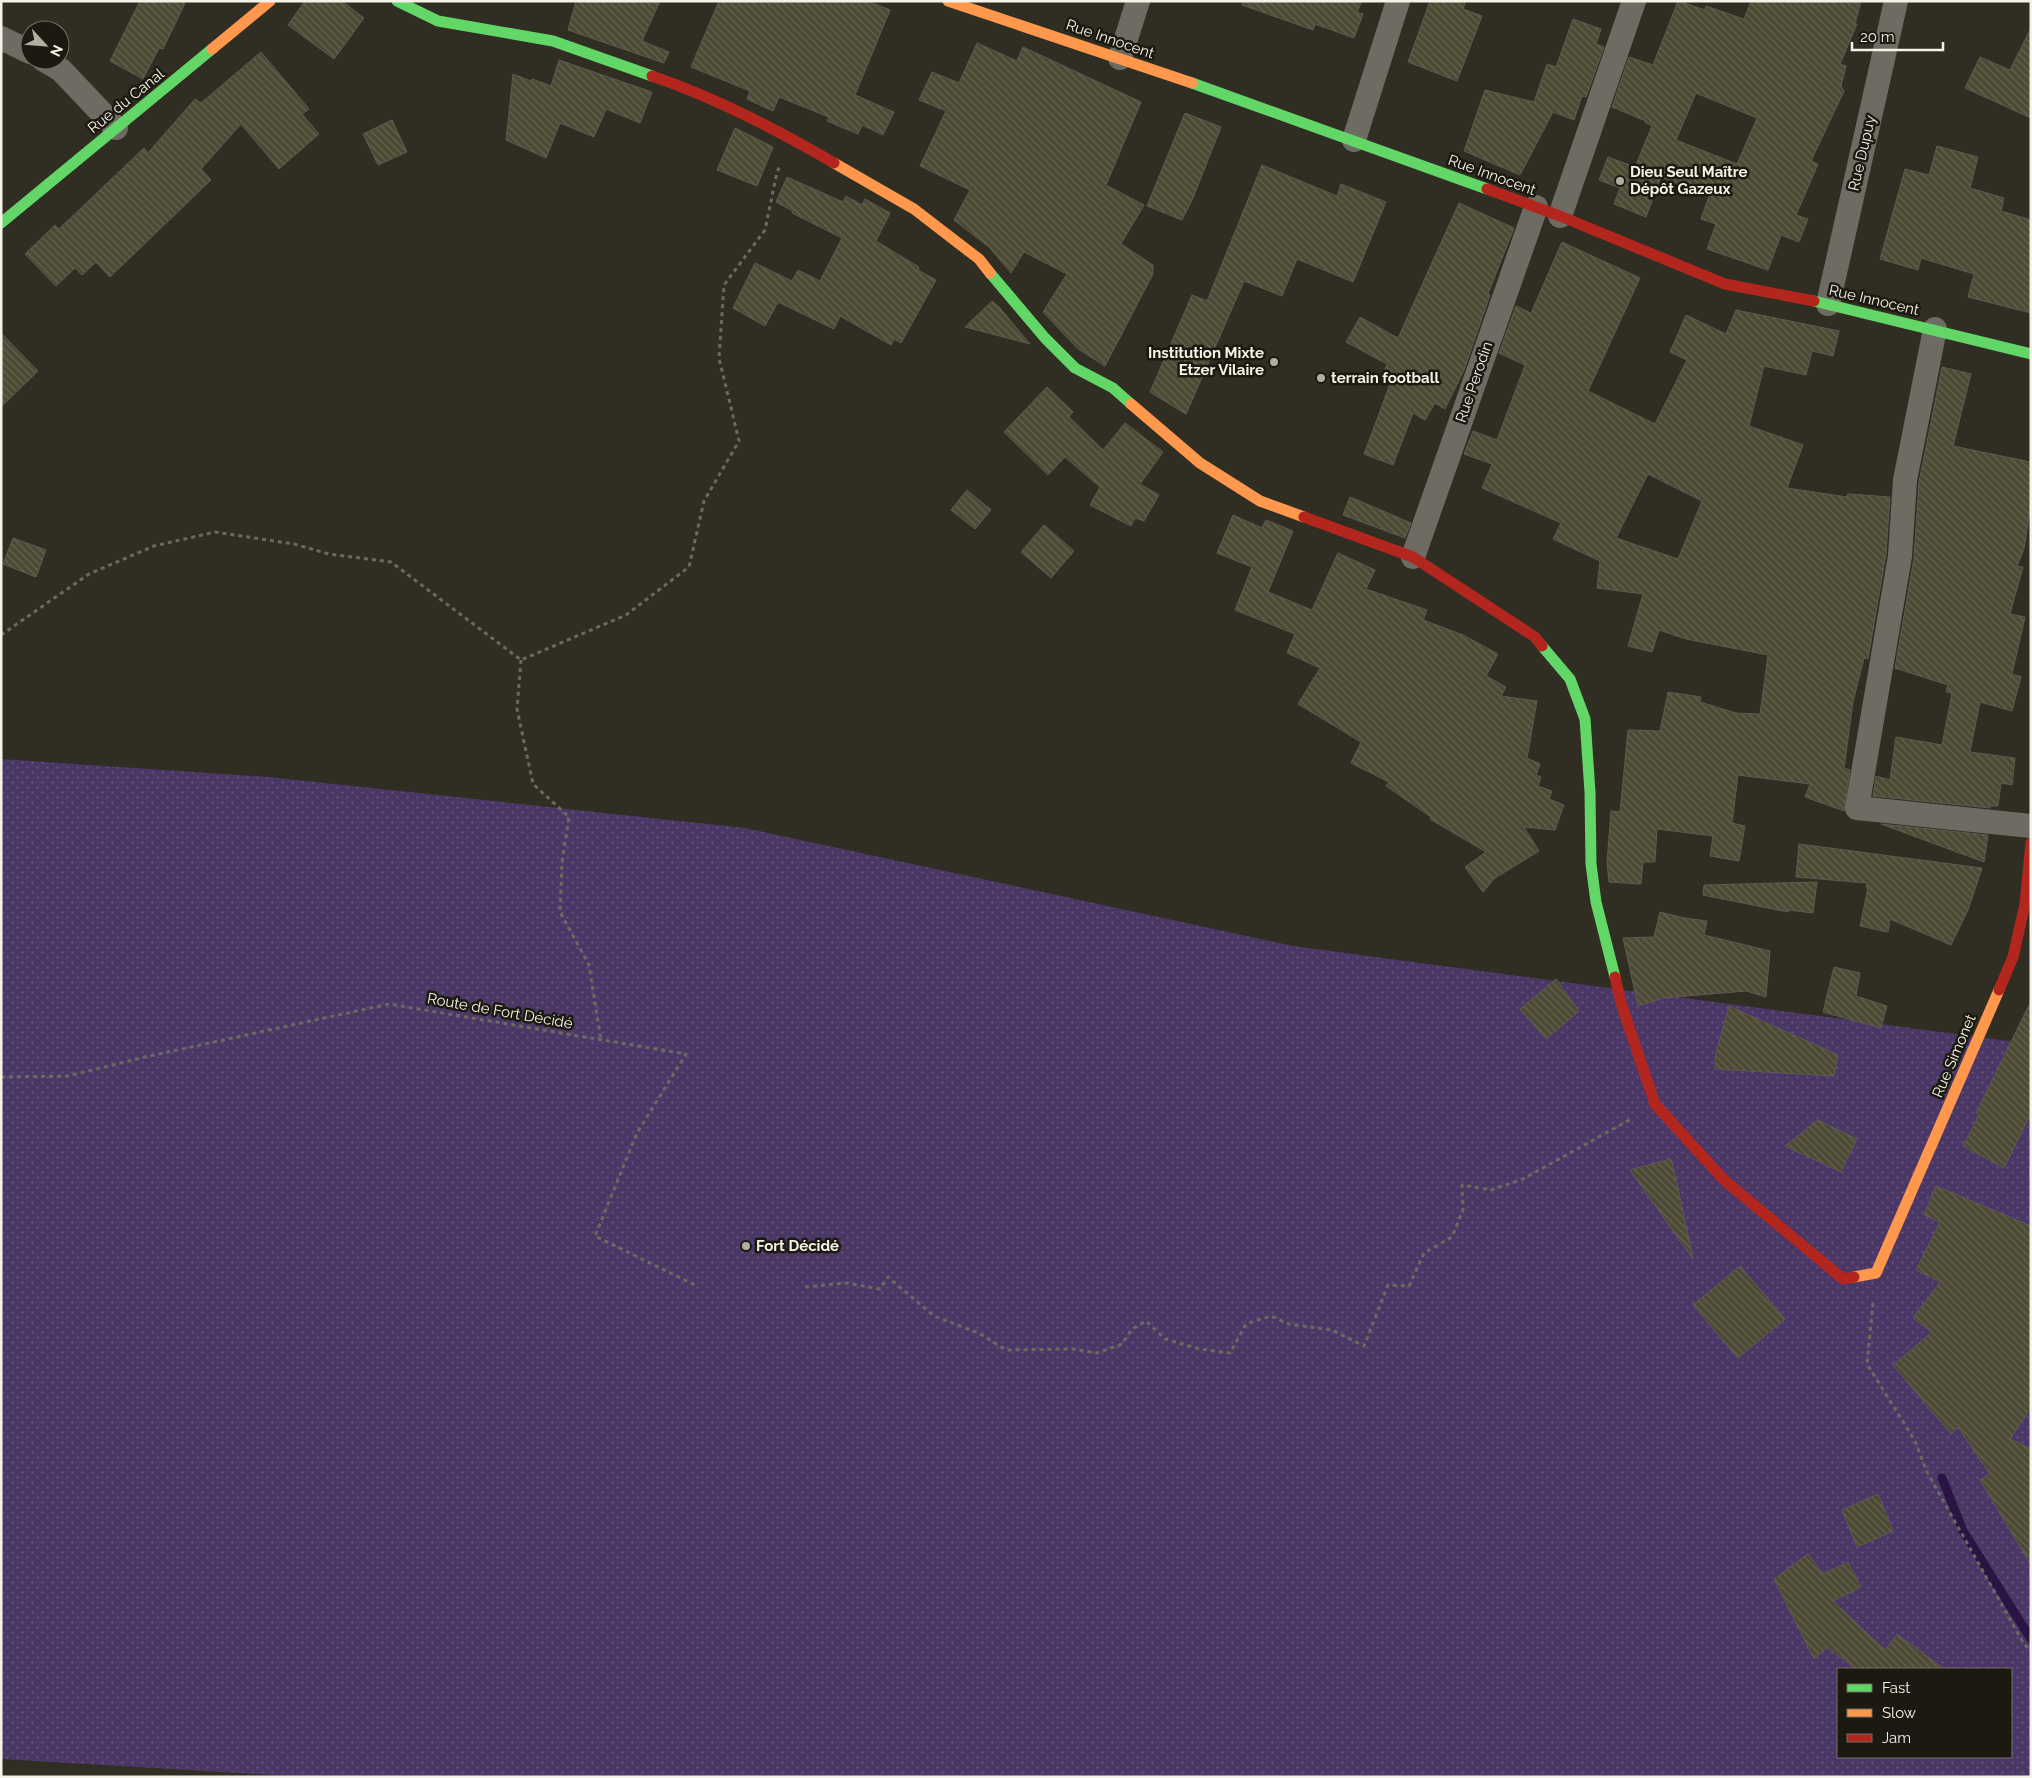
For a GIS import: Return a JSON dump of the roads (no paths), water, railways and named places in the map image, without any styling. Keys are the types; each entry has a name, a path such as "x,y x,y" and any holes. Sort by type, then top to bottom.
{"street":[{"name":"Rue du Canal","path":"1,223 270,1"},
{"path":"397,1 438,21 562,44 693,90 788,136 914,209 978,259 1045,338 1075,368 1113,388 1200,463 1260,501 1413,557"},
{"name":"Rue Innocent","path":"948,1 1120,58 1354,140 1560,216 1725,284 1828,304 2031,354"},
{"path":"1120,58 1138,1"},
{"path":"1354,140 1398,1"},
{"path":"1560,216 1634,1"},
{"name":"Rue Dupuy","path":"1828,304 1896,1"},
{"path":"1,38 20,47"},
{"path":"62,70 116,128"},
{"name":"Rue Perodin","path":"1413,557 1536,207"},
{"path":"1935,329 1905,480 1900,556 1857,808 2031,826"},
{"name":"Rue Simonet","path":"1413,557 1535,637 1570,679 1585,719 1590,792 1591,864 1596,902 1621,1003 1655,1104 1724,1180 1843,1279 1876,1273 2013,957 2025,904 2030,849"}],"waterway":[{"path":"1942,1478 1963,1531 2031,1639"}],"place":[{"name":"Dieu Seul Maître Dépôt Gazeux","path":"1620,181"},
{"name":"Institution Mixte Etzer Vilaire","path":"1274,362"},
{"name":"terrain football","path":"1321,378"},
{"name":"Fort Décidé","path":"746,1246"}]}
